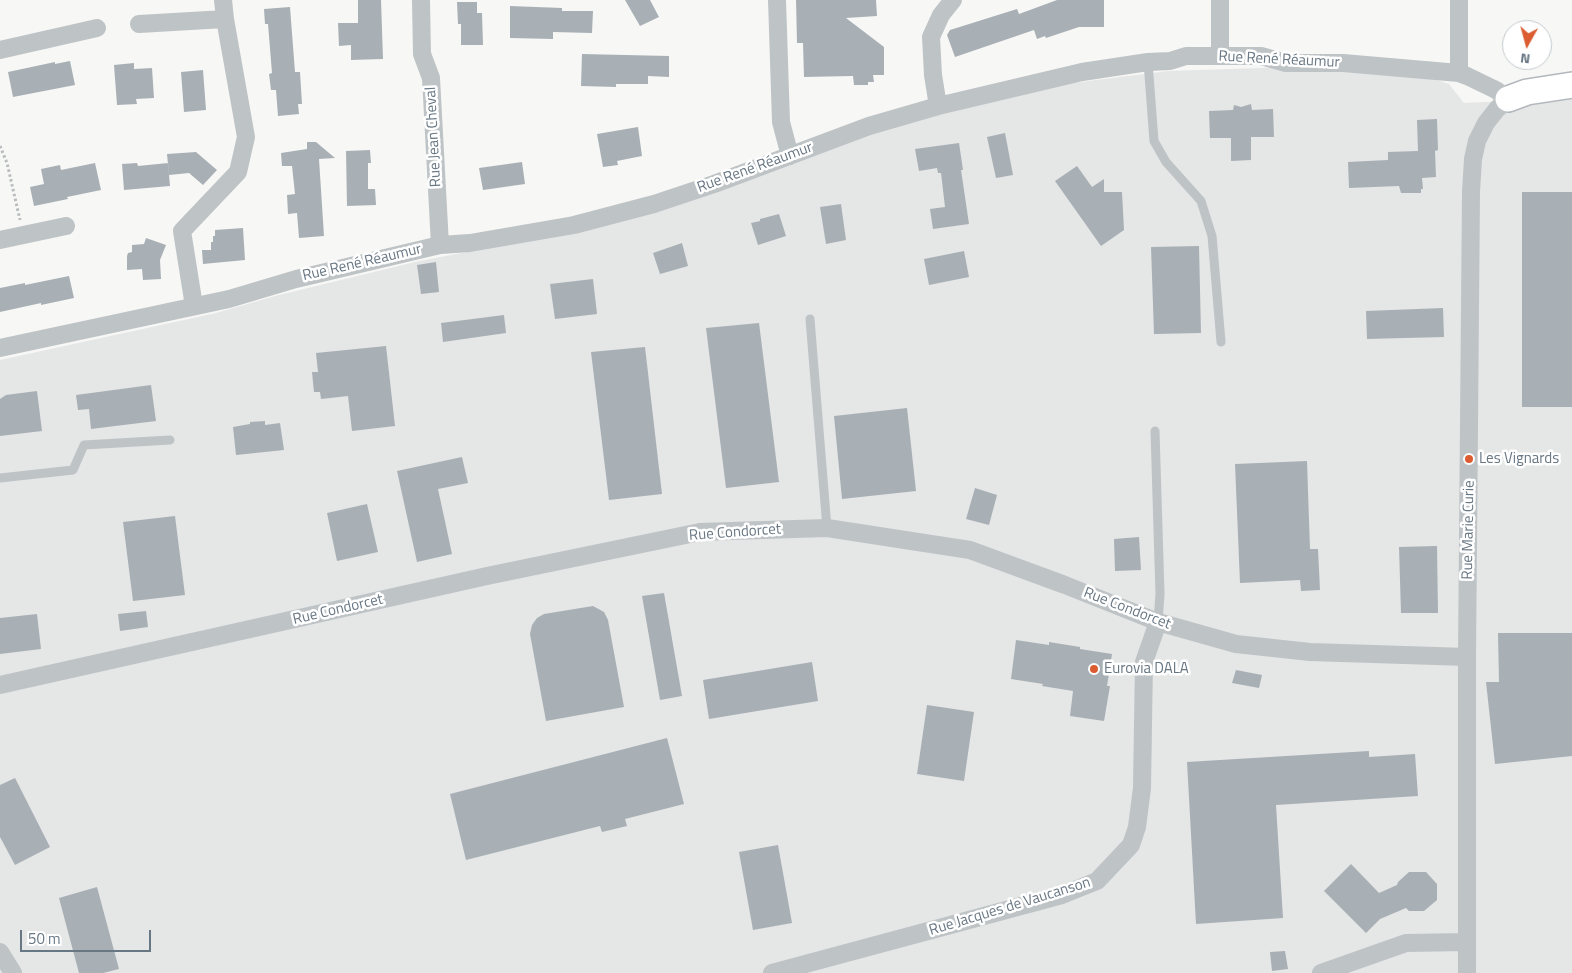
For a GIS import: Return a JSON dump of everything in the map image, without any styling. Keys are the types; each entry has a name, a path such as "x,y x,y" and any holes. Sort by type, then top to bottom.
{"street":[{"path":"194,306 182,231 238,172 246,137 223,0"},
{"name":"Rue Jean Cheval","path":"421,0 422,54 430,78 440,245"},
{"path":"777,0 781,122 790,156"},
{"path":"938,106 933,75 931,37 941,15 953,0"},
{"path":"1220,0 1220,56"},
{"path":"1458,0 1459,73"},
{"path":"139,24 225,19"},
{"path":"0,50 97,28"},
{"name":"Rue René Réaumur","path":"0,348 229,299 296,279 440,245 470,243 583,223 654,204 869,126 938,106 1082,72 1148,62 1170,61 1186,56 1261,56 1286,63 1343,63 1459,73 1496,90 1508,99"},
{"path":"1508,99 1527,92 1572,85"},
{"name":"Rue Marie Curie","path":"1467,973 1467,656 1473,159 1477,142 1486,123 1497,108 1508,99"},
{"path":"0,240 66,226"},
{"name":"Rue Condorcet","path":"0,685 478,578 700,532 827,528 970,550 1158,622 1236,644 1310,652 1467,656"},
{"name":"Rue Jacques de Vaucanson","path":"772,973 1062,895 1097,881 1131,845 1137,827 1142,788 1144,662 1158,622"},
{"path":"1321,973 1406,943 1467,942"},
{"path":"0,952 13,973"}],"lane":[{"path":"1148,62 1154,141 1166,162 1201,201 1212,236 1220,342"},
{"path":"810,319 827,528"},
{"path":"1155,431 1160,594 1158,622"},
{"path":"0,478 73,470 84,445 170,440"}],"path":[{"path":"0,146 8,163 23,235"}],"shaded area":[{"path":"1291,67 1419,74 1449,84 1464,103 1572,98 1572,973 0,973 0,360 216,313 275,296 415,262 533,239 858,135 1016,90 1168,71"}],"building":[{"path":"358,0 381,0 383,59 351,60 351,45 339,46 338,23 358,23"},
{"path":"625,0 650,0 659,17 640,26"},
{"path":"796,0 876,0 877,16 846,18 884,47 884,75 873,75 874,82 868,82 868,85 854,85 853,76 804,77 803,43 797,43"},
{"path":"1057,0 1104,0 1104,27 1079,27 1046,38 1045,36 1037,39 1034,30 955,57 947,35 950,30 1017,9 1019,14"},
{"path":"457,2 477,2 477,13 482,13 483,45 461,45 461,24 458,24"},
{"path":"510,6 562,8 562,11 593,11 592,33 553,32 553,39 510,38"},
{"path":"290,7 295,72 300,72 302,104 298,104 299,114 278,116 276,90 271,90 269,74 272,73 268,24 265,24 264,9"},
{"path":"582,54 669,56 669,77 648,76 648,84 616,84 616,87 581,86"},
{"path":"70,61 75,85 13,97 8,72 55,62 55,64"},
{"path":"134,63 134,69 152,68 154,98 136,99 137,104 117,105 114,65"},
{"path":"203,70 206,110 184,112 181,72"},
{"path":"1251,104 1252,110 1273,109 1274,137 1251,137 1251,160 1231,161 1231,138 1210,138 1209,111 1233,110 1234,105 1241,107"},
{"path":"1437,119 1438,150 1435,151 1436,177 1422,178 1423,189 1421,189 1421,193 1401,193 1399,186 1349,188 1348,162 1388,160 1388,152 1418,151 1417,120"},
{"path":"638,127 642,156 617,161 618,165 603,167 597,134"},
{"path":"1005,133 1013,175 996,178 987,137"},
{"path":"307,142 316,142 335,158 319,159 324,236 299,238 297,213 288,214 287,195 295,194 292,166 282,166 281,153 307,149"},
{"path":"959,143 969,224 933,229 930,209 945,207 941,173 938,173 937,168 919,171 915,149"},
{"path":"370,150 371,163 368,163 368,189 375,189 376,205 347,206 346,151"},
{"path":"196,152 217,170 203,185 189,173 169,175 167,154"},
{"path":"522,162 525,184 483,190 479,168"},
{"path":"95,163 101,190 34,206 30,187 44,184 41,169 60,165 61,170"},
{"path":"137,163 138,166 168,163 170,186 124,190 122,164"},
{"path":"1077,166 1092,187 1104,179 1104,192 1122,192 1124,230 1101,246 1055,181"},
{"path":"1522,192 1572,192 1572,407 1522,407"},
{"path":"841,204 846,240 826,244 820,207"},
{"path":"779,214 786,236 758,245 751,223"},
{"path":"243,228 245,260 203,264 202,250 211,250 211,242 213,242 213,236 215,236 215,230"},
{"path":"146,238 166,245 160,260 161,279 143,280 142,269 127,270 127,256 128,253 132,252 132,245 144,244"},
{"path":"682,243 688,266 660,274 653,253"},
{"path":"1199,246 1201,333 1154,334 1151,247"},
{"path":"964,251 969,277 929,285 924,259"},
{"path":"436,262 439,292 421,294 417,265"},
{"path":"69,276 74,298 0,312 0,288"},
{"path":"593,279 597,314 555,319 550,284"},
{"path":"1443,308 1444,337 1367,339 1366,311"},
{"path":"504,315 506,333 443,342 441,323"},
{"path":"759,323 779,482 726,488 706,328"},
{"path":"386,346 395,426 352,431 348,396 321,399 320,392 314,392 312,372 318,372 316,353"},
{"path":"645,347 662,494 609,500 591,352"},
{"path":"151,385 156,421 91,429 89,409 78,410 76,395"},
{"path":"37,391 42,431 0,436 0,399 6,395"},
{"path":"907,408 916,491 842,499 834,416"},
{"path":"265,421 265,425 280,423 284,450 236,455 233,427 250,424 250,422"},
{"path":"462,457 468,483 438,489 452,554 417,562 397,471"},
{"path":"1307,461 1310,549 1318,549 1320,590 1301,591 1300,580 1240,583 1235,464"},
{"path":"975,488 997,495 989,525 966,519"},
{"path":"367,504 378,552 337,561 327,513"},
{"path":"175,516 185,595 133,601 123,522"},
{"path":"1139,537 1141,570 1115,571 1114,539"},
{"path":"1437,546 1438,613 1401,613 1399,547"},
{"path":"664,593 682,696 660,700 642,596"},
{"path":"593,606 604,612 608,620 624,707 546,721 530,634 532,625 537,618 544,614"},
{"path":"146,611 148,627 120,631 118,614"},
{"path":"37,614 41,649 0,654 0,618"},
{"path":"1498,633 1572,633 1572,756 1495,764 1486,682 1499,682"},
{"path":"1016,640 1049,645 1049,642 1112,654 1107,686 1110,686 1104,721 1070,716 1073,691 1011,679"},
{"path":"812,662 818,701 709,719 703,680"},
{"path":"1236,670 1262,675 1259,688 1232,683"},
{"path":"927,705 974,712 964,781 917,774"},
{"path":"667,738 684,804 625,819 627,826 602,832 600,826 466,860 450,794"},
{"path":"1369,751 1369,757 1415,754 1418,796 1276,805 1283,918 1196,924 1187,762"},
{"path":"15,778 50,847 15,865 0,837 0,785"},
{"path":"778,845 792,923 753,930 739,852"},
{"path":"1351,864 1379,893 1397,885 1409,872 1426,872 1437,884 1437,900 1424,911 1409,911 1406,908 1380,919 1366,933 1324,891"},
{"path":"97,887 119,969 103,973 79,973 59,898"},
{"path":"1285,951 1288,969 1272,971 1270,952"}],"place":[{"name":"Les Vignards","path":"1469,459"},
{"name":"Eurovia DALA","path":"1094,669"}]}
